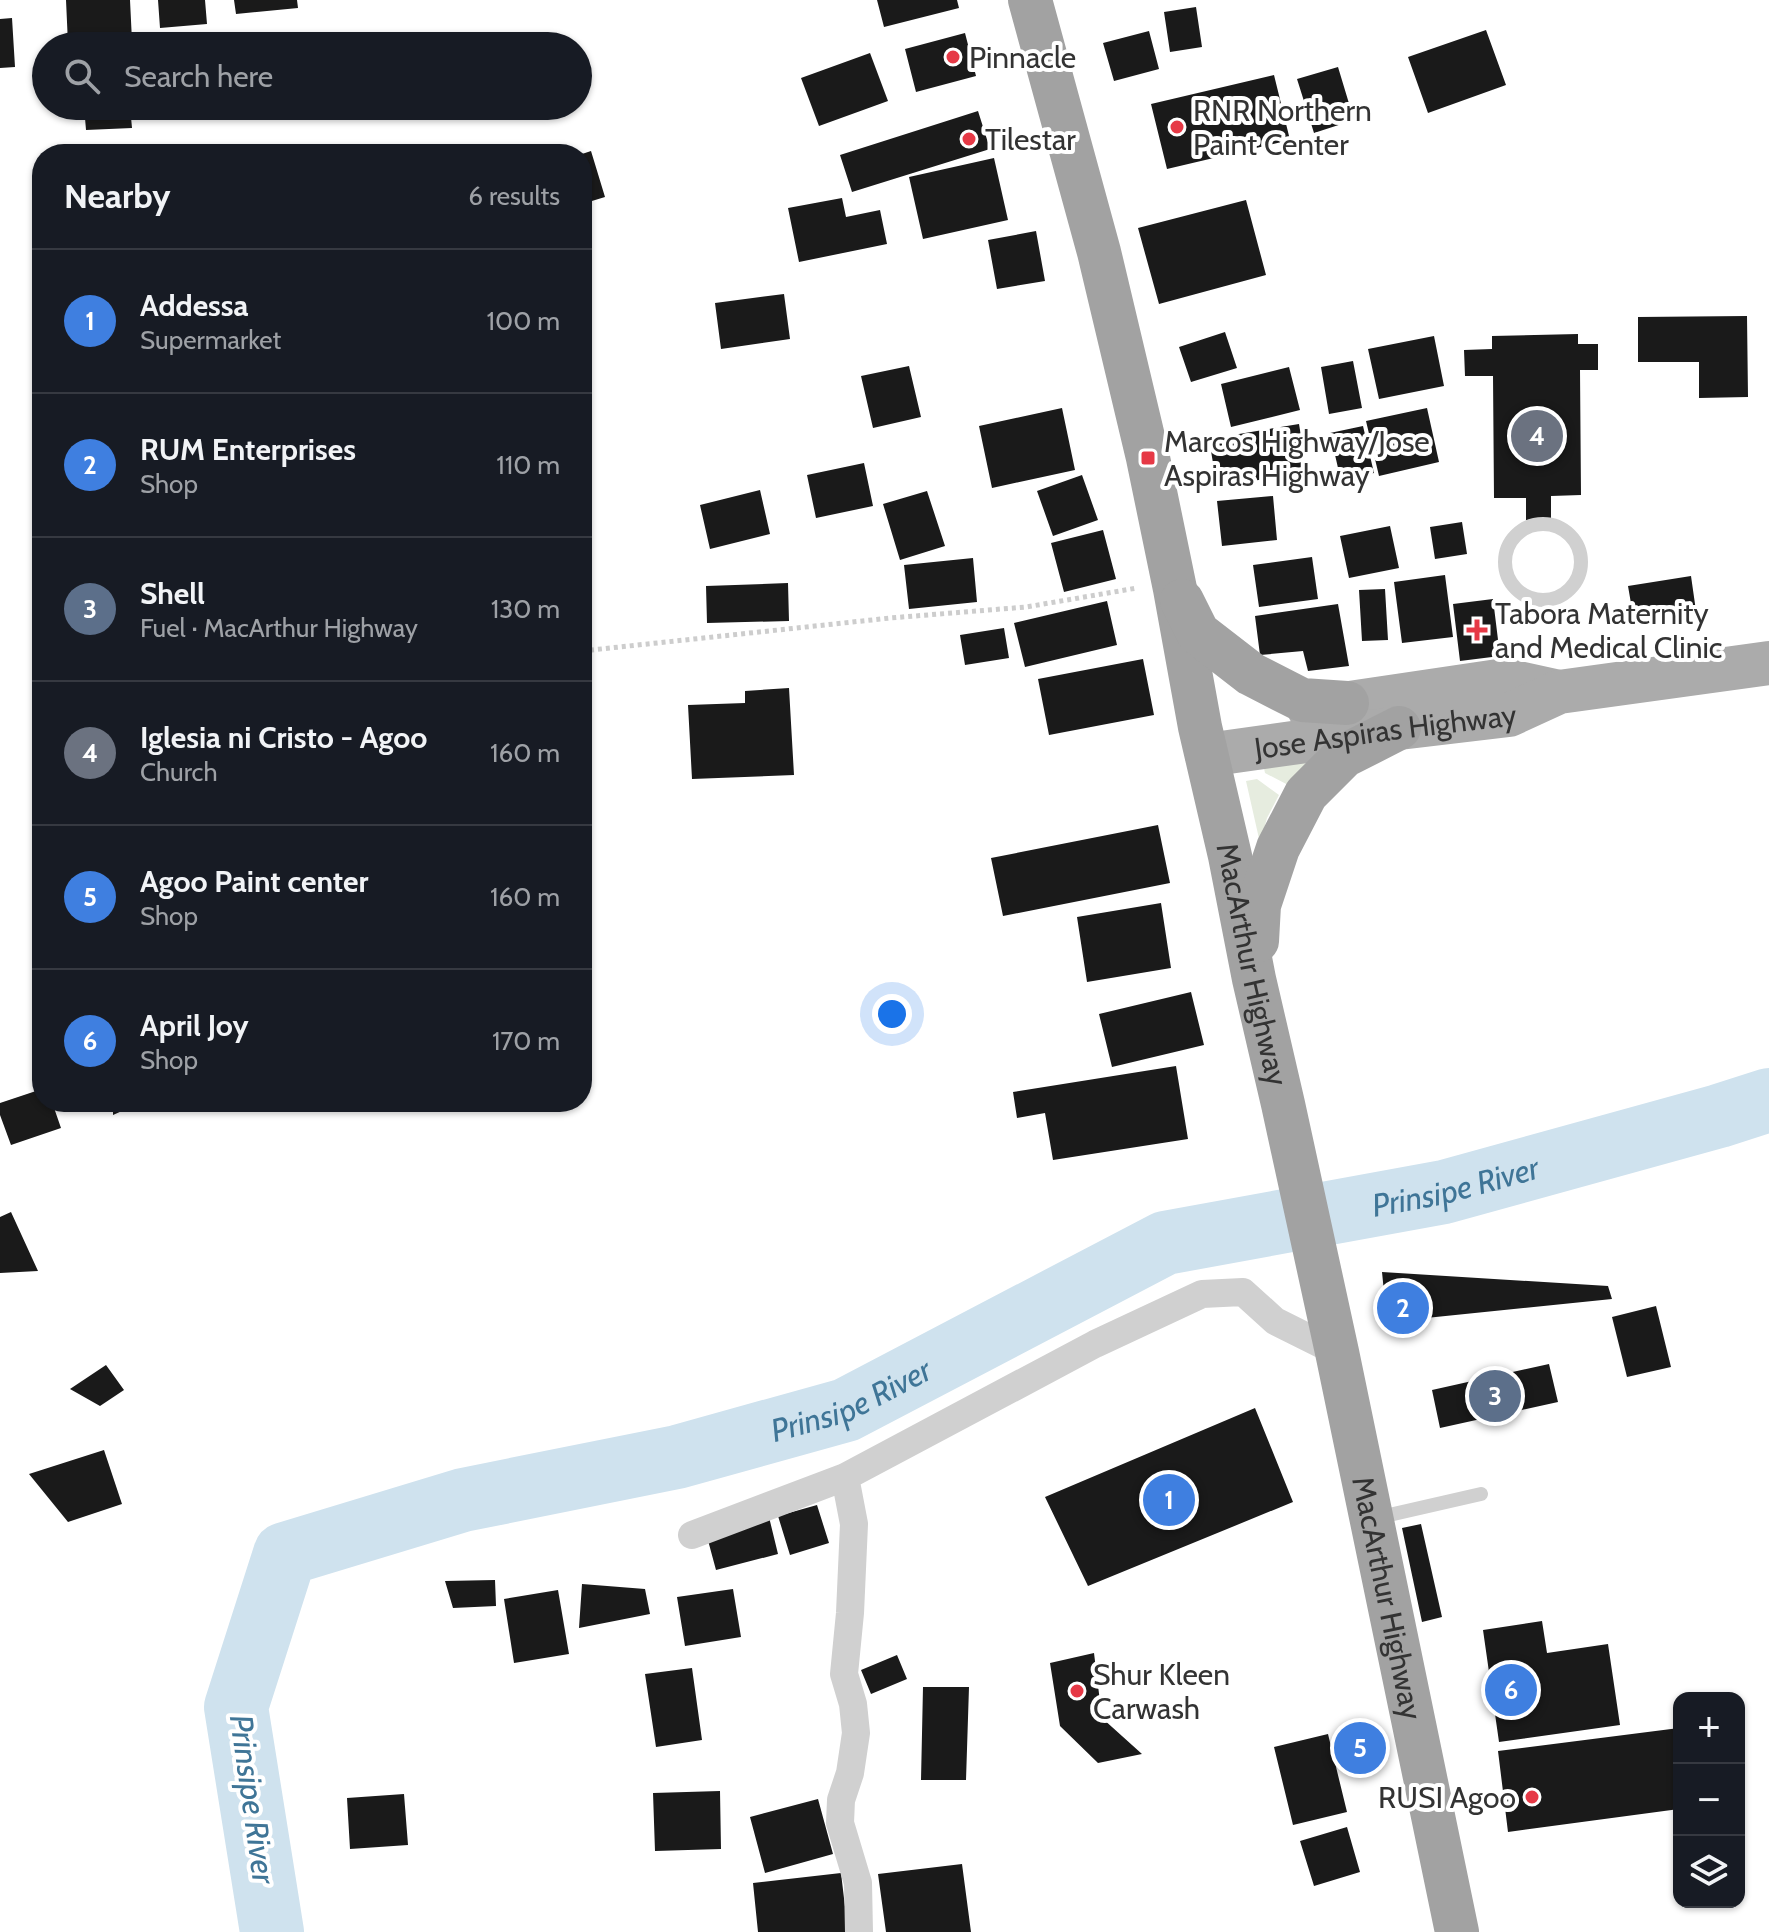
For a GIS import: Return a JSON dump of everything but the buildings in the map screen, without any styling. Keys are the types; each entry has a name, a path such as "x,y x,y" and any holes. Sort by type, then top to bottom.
{"highway":[{"name":"MacArthur Highway","path":"1030,0 1099,252 1148,458 1156,588 1204,741 1337,1352 1457,1932"},
{"path":"1156,588 1198,633 1251,674 1302,700 1347,703"},
{"path":"1254,979 1259,905 1278,848 1306,794 1344,756 1399,728"}],"main road":[{"name":"Jose Aspiras Highway","path":"1204,741 1399,728 1509,715 1559,692 1769,663"},
{"name":"Jose Aspiras Highway","path":"1204,741 1347,703 1505,680 1559,692"}],"street":[{"path":"692,1535 845,1477 1095,1344 1202,1294 1243,1292 1275,1321 1337,1352"},
{"path":"845,1477 854,1524 844,1674 853,1704 856,1733 850,1773 841,1800 840,1823 858,1883 859,1932"}],"lane":[{"path":"1549,524 1562,528 1572,537 1580,549 1582,562 1580,575 1573,587 1550,600 1536,600 1514,587 1504,562 1506,549 1523,528 1549,524"},
{"path":"1372,1519 1481,1494"}],"path":[{"path":"592,650 890,618 1026,607 1156,588"}],"shaded area":[{"path":"1326,750 1290,786 1265,773 1262,759"},
{"path":"1257,779 1279,795 1267,818 1260,843 1246,781"}],"waterway":[{"name":"Prinsipe River","path":"272,1932 236,1707 285,1554 463,1500 677,1457 846,1410 1165,1243 1444,1192 1769,1100"}],"place":[{"name":"Pinnacle","path":"953,57"},
{"name":"RNR Northern Paint Center","path":"1177,127"},
{"name":"Tilestar","path":"969,139"},
{"name":"Iglesia ni Cristo - Agoo","path":"1537,436"},
{"name":"Marcos Highway/Jose Aspiras Highway","path":"1148,458"},
{"name":"Tabora Maternity and Medical Clinic","path":"1477,630"},
{"name":"RUM Enterprises","path":"1403,1308"},
{"name":"Shell","path":"1495,1396"},
{"name":"Addessa","path":"1169,1500"},
{"name":"April Joy","path":"1511,1690"},
{"name":"Shur Kleen Carwash","path":"1077,1691"},
{"name":"Agoo Paint center","path":"1360,1748"},
{"name":"RUSI Agoo","path":"1532,1797"}]}
